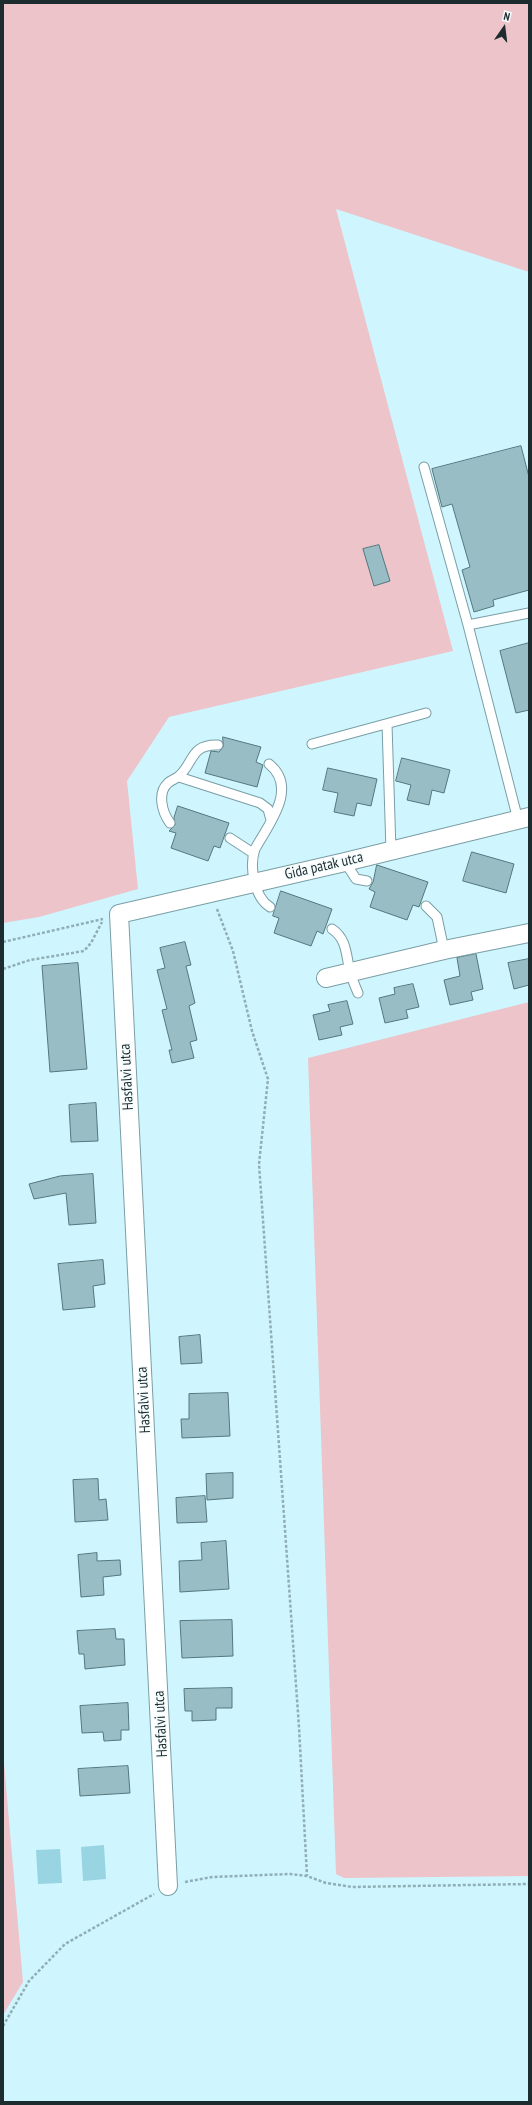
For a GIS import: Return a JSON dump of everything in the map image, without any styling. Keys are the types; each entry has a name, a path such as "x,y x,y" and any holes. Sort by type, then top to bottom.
{"street":[{"name":"Gida patak utca","path":"111,917 524,819"},
{"name":"Hasfalvi utca","path":"111,917 168,1886"},
{"path":"326,978 444,950 529,933"}],"lane":[{"path":"424,467 524,819"},
{"path":"468,625 529,613"},
{"path":"312,744 426,713"},
{"path":"387,724 391,851"},
{"path":"170,823 163,813 163,792 168,783 179,776 199,750 207,746 218,745"},
{"path":"269,764 278,775 282,793 280,804 253,853 255,882 263,900 270,907"},
{"path":"179,776 260,803 268,809 270,820"},
{"path":"230,838 253,853"},
{"path":"345,862 356,879 367,881"},
{"path":"426,906 437,916 444,950"},
{"path":"332,929 341,936 345,944 351,973 358,993"}],"path":[{"path":"211,893 233,951 252,1031 268,1079 259,1164 298,1719 307,1876"},
{"path":"3,942 111,917"},
{"path":"3,969 30,960 84,951 111,917"},
{"path":"3,2026 29,1981 65,1944 168,1886 212,1877 290,1874 307,1876 326,1882 352,1887 529,1884"}],"shaded area":[{"path":"3,3 529,3 529,272 336,209 453,651 169,717 127,781 138,889 39,917 3,923"},
{"path":"529,1002 529,1876 344,1878 336,1874 308,1058"},
{"path":"3,1751 23,1982 3,2015"}],"water":[{"path":"104,1845 106,1879 83,1881 81,1847"},
{"path":"60,1849 62,1883 38,1884 36,1850"}],"building":[{"path":"521,446 529,477 529,590 493,600 494,606 474,612 462,570 470,567 452,504 442,507 432,469"},
{"path":"379,545 390,581 374,586 363,549"},
{"path":"529,643 529,710 516,713 500,651"},
{"path":"223,737 261,747 256,762 263,765 257,787 205,773 211,751 219,752 223,747"},
{"path":"402,758 450,770 444,793 432,790 429,805 407,800 411,785 396,781"},
{"path":"328,768 377,779 371,806 357,803 354,816 334,812 338,793 323,790"},
{"path":"178,806 229,823 220,848 214,846 208,861 171,848 176,833 169,831 175,825 174,818"},
{"path":"472,852 514,864 506,893 463,881"},
{"path":"377,865 428,882 419,907 413,905 407,920 370,907 375,892 369,889 373,882"},
{"path":"281,891 332,909 323,934 317,931 311,946 274,933 279,918 273,916"},
{"path":"185,942 191,965 186,966 195,1003 189,1006 197,1040 190,1042 194,1058 172,1063 169,1050 172,1050 162,1010 167,1009 157,970 165,968 160,948"},
{"path":"476,954 483,989 471,992 473,1000 450,1005 444,980 460,976 457,958"},
{"path":"529,959 529,985 514,989 508,963"},
{"path":"78,963 87,1069 50,1072 42,966"},
{"path":"413,984 419,1007 406,1010 408,1018 385,1023 379,998 395,994 394,988"},
{"path":"347,1001 353,1024 340,1027 342,1035 319,1040 313,1015 330,1011 328,1005"},
{"path":"96,1103 98,1141 71,1142 69,1105"},
{"path":"93,1174 96,1223 69,1225 66,1193 34,1199 29,1184 60,1176"},
{"path":"103,1260 105,1284 93,1286 95,1307 63,1310 58,1264"},
{"path":"200,1335 202,1363 181,1364 179,1337"},
{"path":"228,1393 230,1436 182,1438 181,1419 189,1419 189,1394"},
{"path":"233,1473 233,1498 207,1500 206,1474"},
{"path":"98,1479 99,1500 106,1499 108,1520 75,1522 73,1480"},
{"path":"205,1496 207,1522 177,1523 176,1498"},
{"path":"226,1541 229,1589 180,1592 179,1561 202,1560 201,1543"},
{"path":"97,1553 97,1561 120,1560 121,1575 103,1577 104,1595 81,1597 78,1555"},
{"path":"232,1620 233,1656 182,1658 180,1621"},
{"path":"115,1629 116,1639 124,1639 125,1665 85,1669 84,1654 79,1654 77,1631"},
{"path":"232,1688 232,1708 216,1708 216,1720 192,1721 192,1711 185,1711 184,1689"},
{"path":"128,1703 129,1730 121,1730 121,1740 104,1741 103,1732 82,1733 80,1706"},
{"path":"128,1766 130,1793 80,1796 78,1769"}]}
